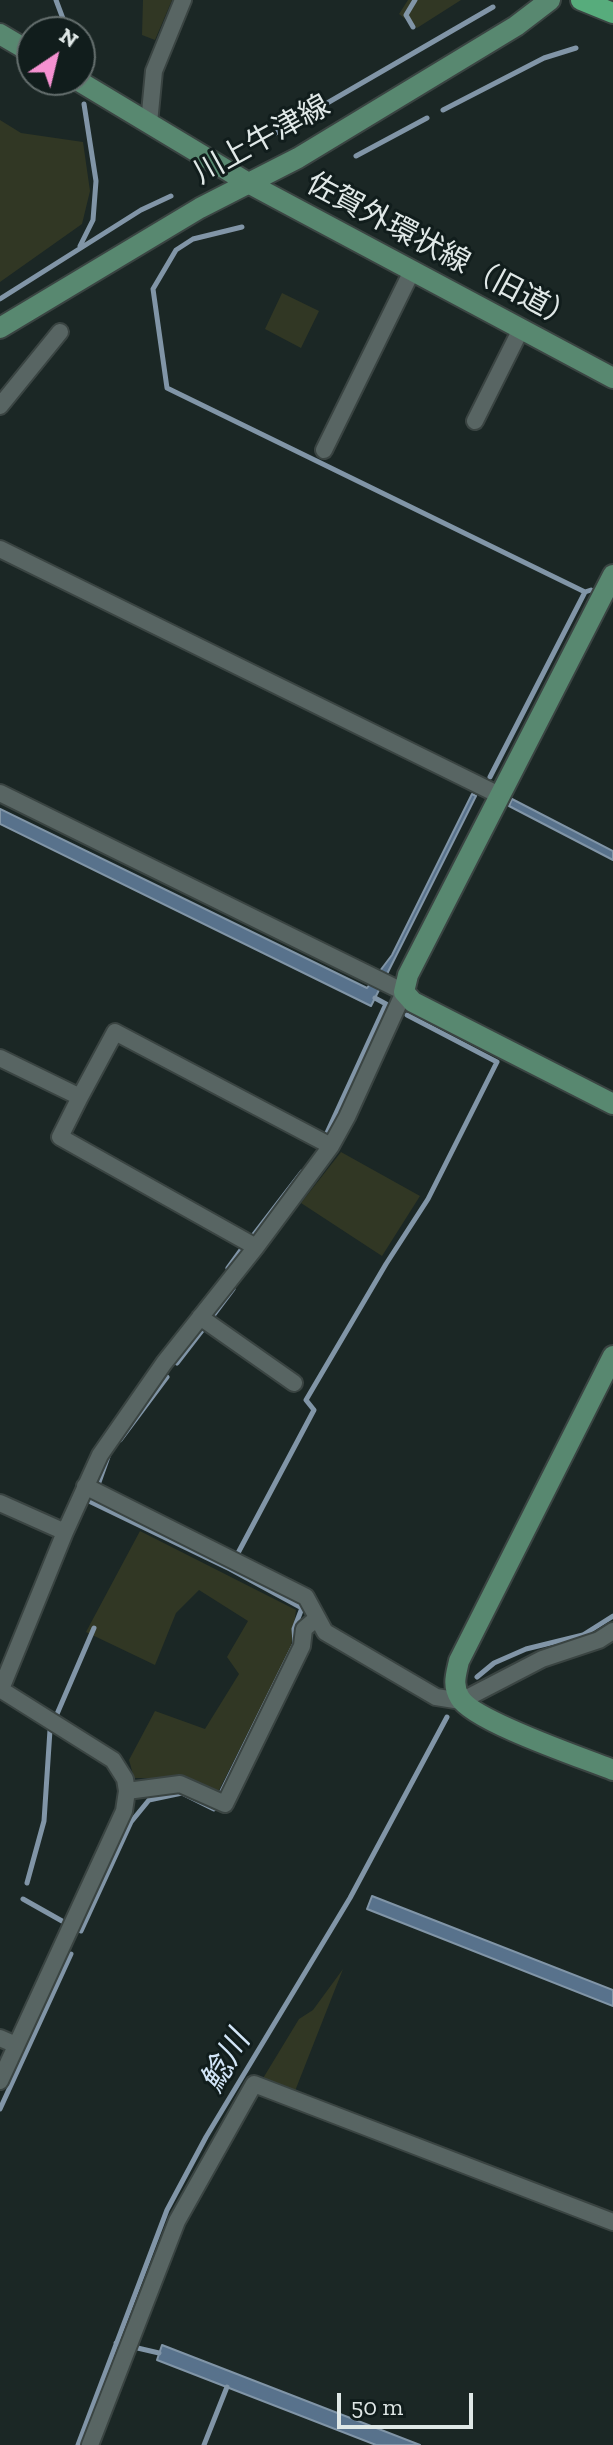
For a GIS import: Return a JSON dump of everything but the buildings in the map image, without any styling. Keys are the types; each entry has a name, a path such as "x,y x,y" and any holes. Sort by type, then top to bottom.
{"main road":[{"path":"581,0 613,13"}],"street":[{"path":"149,123 154,71 183,0"},
{"name":"川上牛津線","path":"0,328 200,208 250,184 516,26 550,0"},
{"name":"佐賀外環状線（旧道）","path":"96,91 250,184 613,378"},
{"path":"324,450 412,271"},
{"path":"475,421 521,329"},
{"path":"0,406 60,332"},
{"path":"0,549 499,795"},
{"path":"0,2081 124,1811 127,1791 125,1779 113,1760 0,1689 100,1455 164,1363 331,1146 347,1117 388,984 408,975 613,575"},
{"path":"0,793 388,984 413,1002 613,1104"},
{"path":"256,1247 60,1137 115,1032 331,1146"},
{"path":"0,1058 80,1097"},
{"path":"200,1317 294,1383"},
{"path":"461,1701 454,1686 459,1661 613,1356"},
{"path":"85,1486 306,1597 325,1632 436,1697 461,1701 485,1717 613,1770"},
{"path":"0,1503 65,1532"},
{"path":"127,1791 180,1784 225,1804 302,1646 304,1629 317,1618"},
{"path":"461,1701 542,1659 599,1640 613,1631"},
{"path":"0,2038 16,2045"},
{"path":"90,2445 177,2221 254,2084 613,2222"}],"green space":[{"path":"143,0 172,0 155,40 142,35"},
{"path":"408,0 461,0 417,28 399,14"},
{"path":"0,120 21,133 83,142 90,191 82,224 0,282"},
{"path":"282,293 319,311 301,348 265,329"},
{"path":"341,1152 420,1196 382,1256 301,1203"},
{"path":"140,1531 296,1610 291,1648 218,1792 182,1778 134,1778 129,1760 155,1711 205,1729 239,1674 227,1657 248,1621 199,1590 176,1613 155,1665 86,1632"},
{"path":"343,1969 295,2091 262,2080 299,2019 313,2010"}],"water":[{"path":"472,794 476,796 371,1006 0,824 0,809 367,988 392,955"},
{"path":"512,799 613,851 613,860 509,806"},
{"path":"372,1896 613,1990 613,2006 367,1909"},
{"path":"162,2345 420,2445 376,2445 157,2360"}],"waterway":[{"path":"56,0 62,16"},
{"path":"413,27 406,15 415,0"},
{"path":"272,135 493,7"},
{"path":"443,110 544,58 576,48"},
{"path":"80,246 93,220 96,181 84,104"},
{"path":"356,156 427,118"},
{"path":"0,299 141,210 171,196"},
{"path":"242,227 193,239 176,250 153,289 167,388 585,592"},
{"path":"490,777 585,592 591,590"},
{"path":"326,1135 386,1004 375,998"},
{"path":"238,1553 314,1410 306,1400 428,1199 497,1062 407,1015"},
{"path":"252,1237 302,1172"},
{"path":"228,1268 241,1250"},
{"path":"212,1317 233,1289"},
{"path":"177,1363 204,1328"},
{"path":"120,1440 167,1377"},
{"path":"98,1485 109,1454"},
{"path":"91,1502 230,1569 302,1608 294,1629 295,1643 222,1791"},
{"name":"鯰川","path":"477,1677 494,1663 526,1649 583,1635 613,1616"},
{"path":"57,1714 94,1628"},
{"name":"鯰川","path":"78,2445 167,2210 206,2137 350,1898 447,1717"},
{"path":"27,1883 44,1821 50,1730"},
{"path":"81,1931 131,1822 149,1800 182,1793 214,1809"},
{"path":"23,1899 62,1921"},
{"path":"0,2109 71,1954"},
{"path":"116,2343 159,2353"},
{"path":"204,2445 227,2387"}]}
